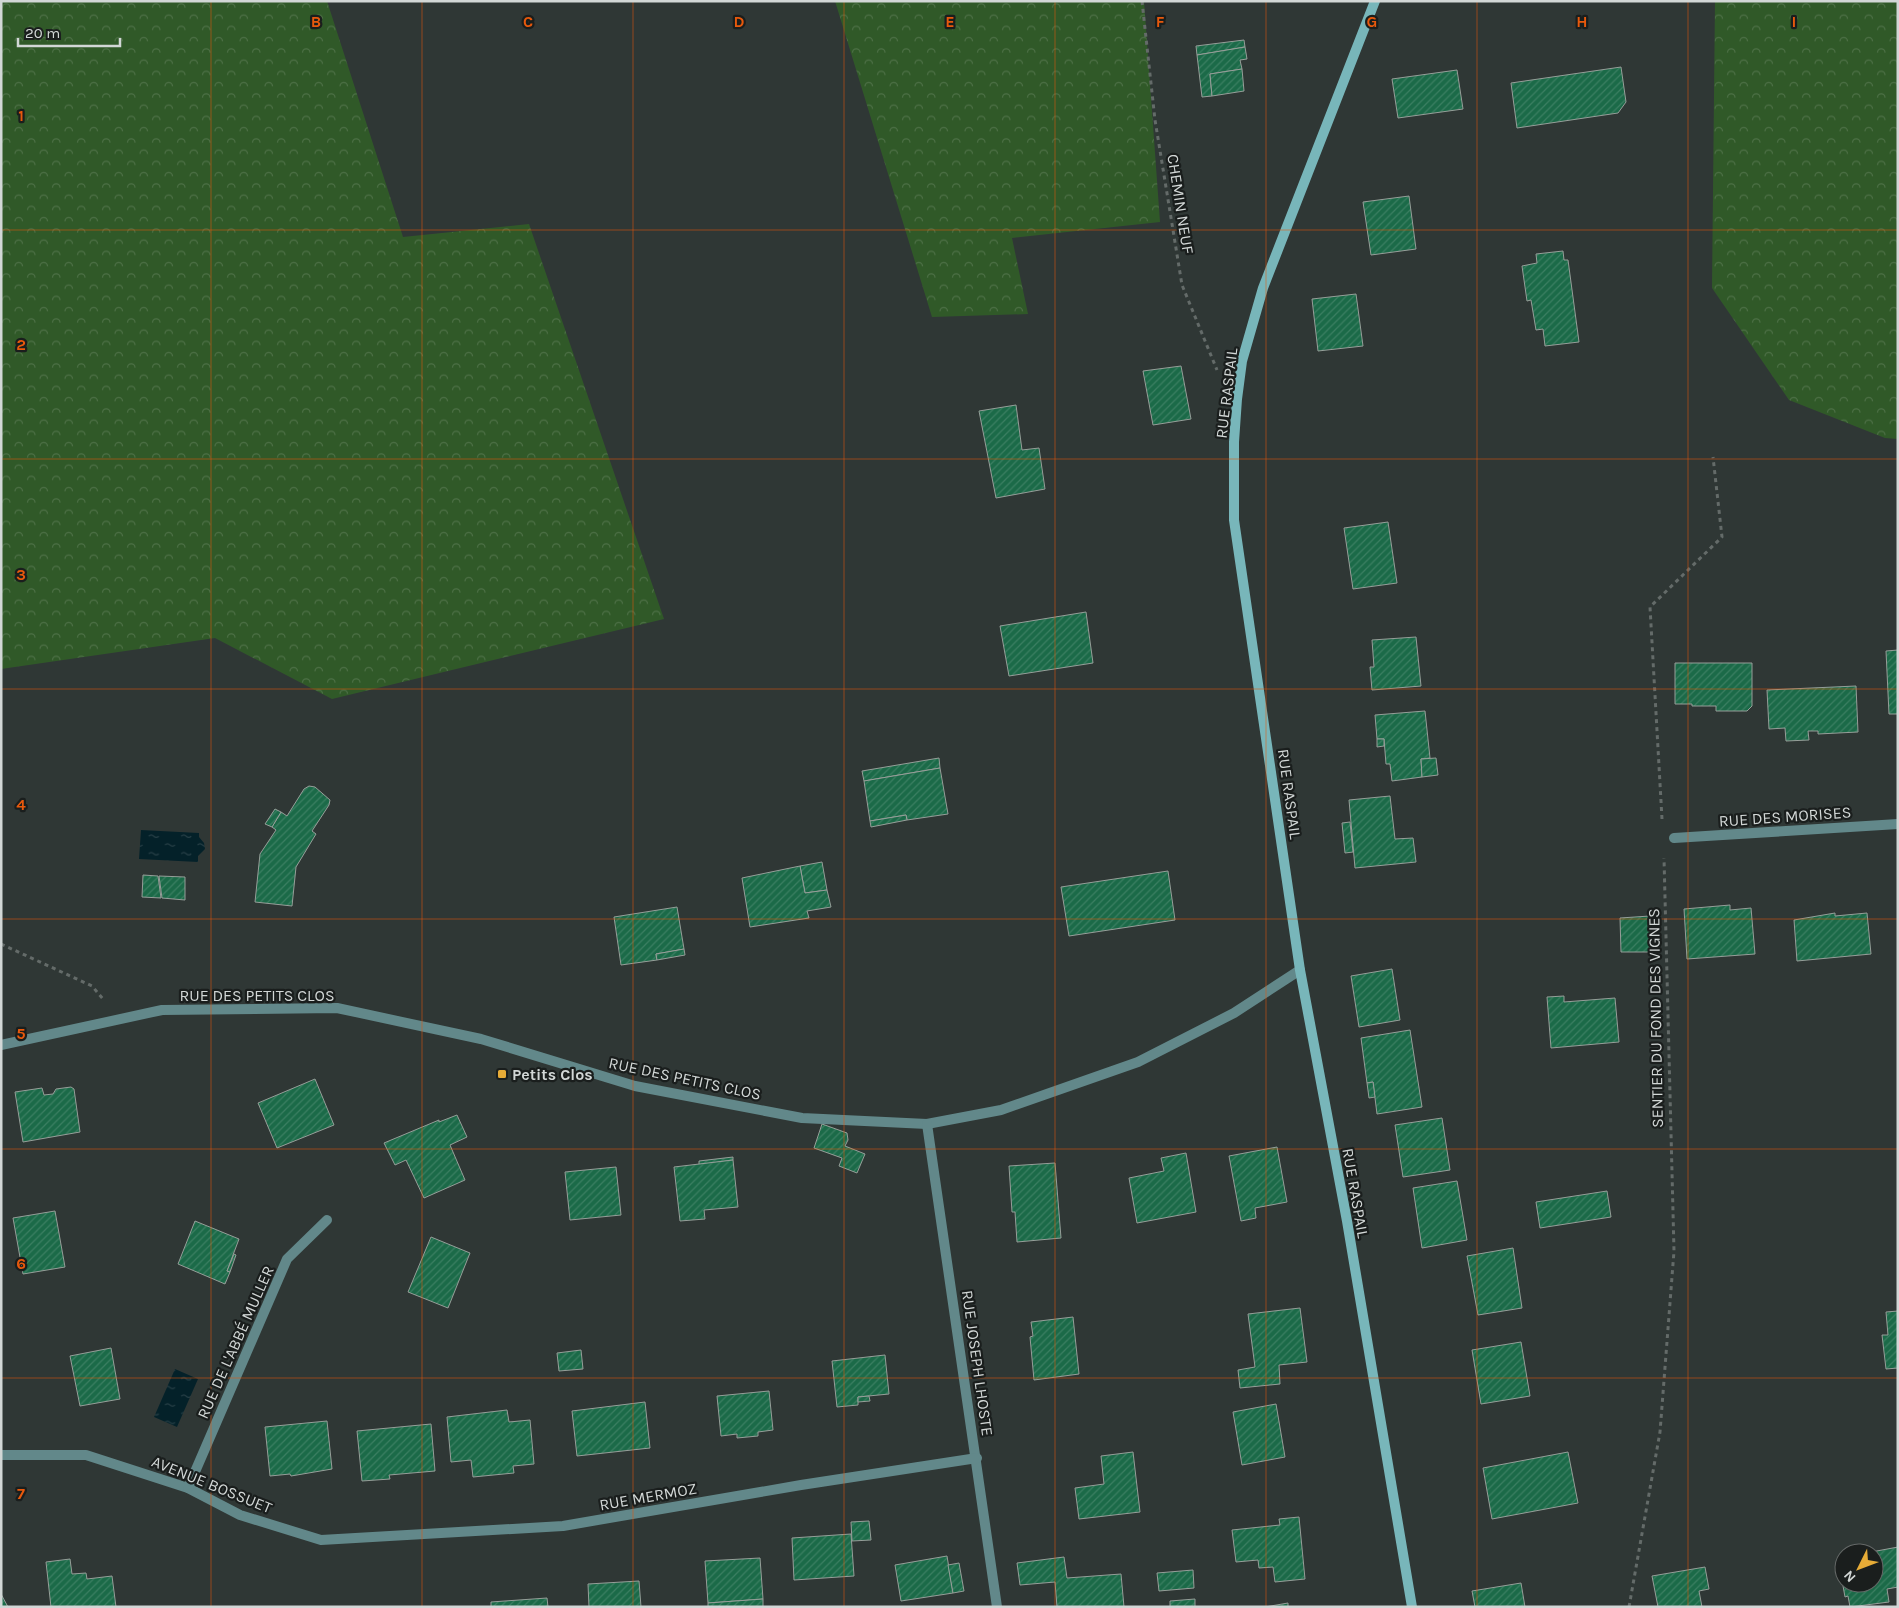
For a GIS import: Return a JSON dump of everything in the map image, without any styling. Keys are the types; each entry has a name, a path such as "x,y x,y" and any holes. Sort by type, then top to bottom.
{"street":[{"name":"RUE RASPAIL","path":"1375,1 1263,288 1242,361 1234,442 1234,520 1300,970 1347,1221 1412,1607"},
{"name":"RUE DES MORISES","path":"1674,838 1898,824"},
{"name":"RUE DES PETITS CLOS","path":"1,1045 162,1010 337,1008 481,1039 635,1086 802,1118 927,1124 1002,1110 1138,1062 1234,1012 1300,970"},
{"name":"RUE JOSEPH LHOSTE","path":"927,1124 997,1607"},
{"name":"RUE DE L'ABBÉ MULLER","path":"188,1488 287,1259 327,1220"},
{"name":"AVENUE BOSSUET","path":"1,1455 86,1454 188,1488 240,1515 321,1540"},
{"name":"RUE MERMOZ","path":"321,1540 562,1526 801,1485 976,1458"}],"path":[{"name":"CHEMIN NEUF","path":"1142,1 1154,120 1182,285 1214,366 1237,399"},
{"path":"1662,820 1650,607 1722,537 1713,457"},
{"name":"SENTIER DU FOND DES VIGNES","path":"1629,1607 1660,1432 1674,1251 1664,854"},
{"path":"1,944 92,986 120,1019"}],"green space":[{"path":"1,1 327,1 403,237 529,224 664,619 332,699 215,638 1,669"},
{"path":"835,1 1144,1 1160,222 1012,238 1028,314 932,317"},
{"path":"1715,1 1898,1 1898,439 1885,438 1789,400 1712,288"}],"water":[{"path":"141,830 199,833 205,849 198,856 198,862 139,859"},
{"path":"175,1369 198,1379 177,1427 154,1417"}],"building":[{"path":"1244,40 1245,47 1197,55 1196,46"},
{"path":"1245,47 1247,59 1240,60 1242,69 1210,74 1212,96 1202,97 1197,55"},
{"path":"1621,67 1626,102 1618,113 1517,128 1511,83"},
{"path":"1242,69 1244,91 1212,96 1210,74"},
{"path":"1457,70 1463,109 1398,118 1392,79"},
{"path":"1409,196 1416,249 1371,255 1363,202"},
{"path":"1563,251 1564,260 1568,260 1579,342 1545,346 1543,329 1536,330 1531,300 1527,301 1522,266 1537,263 1536,254"},
{"path":"1356,294 1363,346 1318,351 1312,299"},
{"path":"1181,366 1191,419 1153,425 1143,371"},
{"path":"1016,405 1022,450 1039,448 1045,489 996,498 979,411"},
{"path":"1388,522 1397,583 1353,589 1344,528"},
{"path":"1086,612 1093,663 1009,676 1000,626"},
{"path":"1416,637 1421,686 1372,690 1370,667 1374,667 1372,640"},
{"path":"1898,650 1898,714 1889,714 1886,651"},
{"path":"1675,663 1752,663 1752,706 1747,711 1716,711 1716,706 1675,704"},
{"path":"1856,686 1858,732 1818,734 1818,731 1808,731 1809,740 1786,741 1785,728 1769,729 1767,690"},
{"path":"1425,711 1430,758 1421,759 1422,777 1392,781 1390,764 1386,764 1384,739 1377,739 1375,715"},
{"path":"1377,739 1384,739 1384,746 1377,747"},
{"path":"939,758 940,768 864,781 862,771"},
{"path":"1436,758 1438,775 1422,777 1421,759"},
{"path":"940,768 948,814 907,820 906,815 870,821 864,781"},
{"path":"309,786 315,787 330,800 329,805 312,831 316,834 296,867 292,906 255,902 260,854 276,830 272,827 281,812 287,816 304,789"},
{"path":"1390,796 1395,839 1413,838 1416,862 1355,868 1349,800"},
{"path":"275,809 281,812 272,827 265,824"},
{"path":"906,815 907,820 871,827 870,821"},
{"path":"1350,822 1353,852 1345,853 1342,823"},
{"path":"822,862 827,890 805,893 800,866"},
{"path":"800,866 805,893 827,890 831,907 807,911 809,918 750,927 742,878"},
{"path":"1168,871 1175,920 1069,936 1061,887"},
{"path":"143,875 158,876 161,898 142,897"},
{"path":"159,876 185,877 185,900 162,898"},
{"path":"1730,905 1730,910 1751,908 1755,954 1687,959 1684,909"},
{"path":"677,907 684,949 656,954 657,960 621,965 614,917"},
{"path":"1835,913 1835,916 1867,913 1871,954 1797,961 1794,920"},
{"path":"1650,916 1650,952 1621,952 1620,918"},
{"path":"684,949 685,955 657,960 656,954"},
{"path":"1392,969 1400,1020 1359,1027 1351,976"},
{"path":"1564,996 1564,1002 1615,998 1619,1042 1551,1048 1547,997"},
{"path":"1410,1030 1422,1107 1377,1114 1373,1082 1367,1083 1361,1038"},
{"path":"315,1079 334,1125 277,1148 258,1103"},
{"path":"1373,1082 1375,1097 1369,1098 1367,1083"},
{"path":"71,1087 74,1089 80,1132 23,1142 15,1092 42,1088 44,1095 53,1094 56,1089"},
{"path":"457,1115 467,1137 450,1145 465,1180 424,1198 406,1160 395,1165 384,1143 439,1120 439,1122"},
{"path":"1442,1118 1450,1170 1403,1177 1395,1125"},
{"path":"822,1124 847,1133 848,1140 845,1146 865,1154 857,1173 839,1166 842,1158 814,1148"},
{"path":"1277,1147 1287,1202 1255,1208 1256,1218 1241,1221 1229,1156"},
{"path":"1186,1153 1196,1212 1137,1223 1129,1178 1164,1171 1161,1158"},
{"path":"733,1157 733,1160 699,1165 699,1161"},
{"path":"733,1160 738,1207 704,1210 705,1219 680,1221 674,1167"},
{"path":"1055,1163 1061,1238 1017,1242 1015,1212 1012,1212 1009,1166"},
{"path":"616,1167 621,1215 570,1220 565,1172"},
{"path":"1457,1181 1467,1240 1422,1248 1413,1188"},
{"path":"1607,1191 1611,1217 1540,1228 1536,1202"},
{"path":"55,1211 65,1267 23,1274 13,1218"},
{"path":"195,1221 239,1239 227,1271 230,1272 225,1284 178,1264"},
{"path":"431,1237 470,1253 448,1308 408,1292"},
{"path":"1513,1248 1522,1308 1478,1315 1467,1256"},
{"path":"234,1254 236,1255 230,1272 227,1271"},
{"path":"1300,1308 1307,1362 1279,1365 1280,1384 1240,1388 1238,1370 1255,1367 1248,1314"},
{"path":"1898,1311 1898,1368 1886,1369 1882,1335 1888,1335 1886,1312"},
{"path":"1073,1317 1079,1374 1034,1380 1030,1337 1033,1336 1031,1322"},
{"path":"1521,1342 1530,1396 1481,1404 1472,1350"},
{"path":"111,1348 120,1399 80,1406 70,1356"},
{"path":"581,1350 583,1369 559,1371 557,1353"},
{"path":"885,1355 889,1394 858,1397 858,1405 837,1407 832,1361"},
{"path":"769,1391 773,1430 758,1432 758,1436 737,1438 737,1434 721,1436 717,1396"},
{"path":"869,1396 870,1401 858,1402 858,1397"},
{"path":"645,1402 650,1448 577,1456 572,1411"},
{"path":"1276,1404 1285,1457 1242,1465 1233,1412"},
{"path":"507,1410 509,1422 530,1420 534,1464 513,1466 514,1473 473,1477 471,1460 451,1462 447,1417"},
{"path":"327,1421 332,1469 291,1476 290,1474 270,1476 265,1427"},
{"path":"431,1424 435,1471 389,1475 390,1479 362,1481 357,1431"},
{"path":"1133,1452 1140,1512 1079,1519 1075,1488 1104,1484 1101,1456"},
{"path":"1568,1452 1578,1503 1492,1519 1483,1468"},
{"path":"1299,1517 1305,1579 1275,1582 1273,1567 1259,1568 1258,1560 1236,1562 1232,1530 1280,1525 1279,1519"},
{"path":"869,1521 871,1540 852,1541 851,1522"},
{"path":"851,1534 854,1576 794,1580 792,1538"},
{"path":"1898,1547 1898,1587 1887,1589 1889,1602 1850,1607 1848,1596 1845,1597 1844,1593 1884,1593 1884,1550"},
{"path":"947,1556 953,1593 901,1601 895,1565"},
{"path":"1064,1557 1067,1578 1121,1574 1124,1607 1057,1607 1055,1582 1020,1585 1017,1563"},
{"path":"760,1558 763,1599 708,1603 705,1561"},
{"path":"70,1559 72,1574 86,1573 87,1579 112,1576 116,1607 51,1607 46,1562"},
{"path":"959,1563 964,1591 953,1593 948,1565"},
{"path":"1705,1567 1709,1589 1699,1591 1702,1607 1658,1607 1652,1576"},
{"path":"1193,1570 1194,1588 1159,1591 1157,1573"},
{"path":"639,1581 641,1607 589,1607 588,1584"},
{"path":"1521,1583 1525,1607 1475,1607 1472,1591"},
{"path":"1,1594 8,1607 1,1607"},
{"path":"547,1598 548,1607 491,1607 491,1602"},
{"path":"763,1599 763,1607 708,1607 708,1603"},
{"path":"1195,1599 1195,1607 1170,1607 1170,1601"},
{"path":"1288,1603 1288,1607 1265,1607"}],"place":[{"name":"Petits Clos","path":"502,1074"}]}
